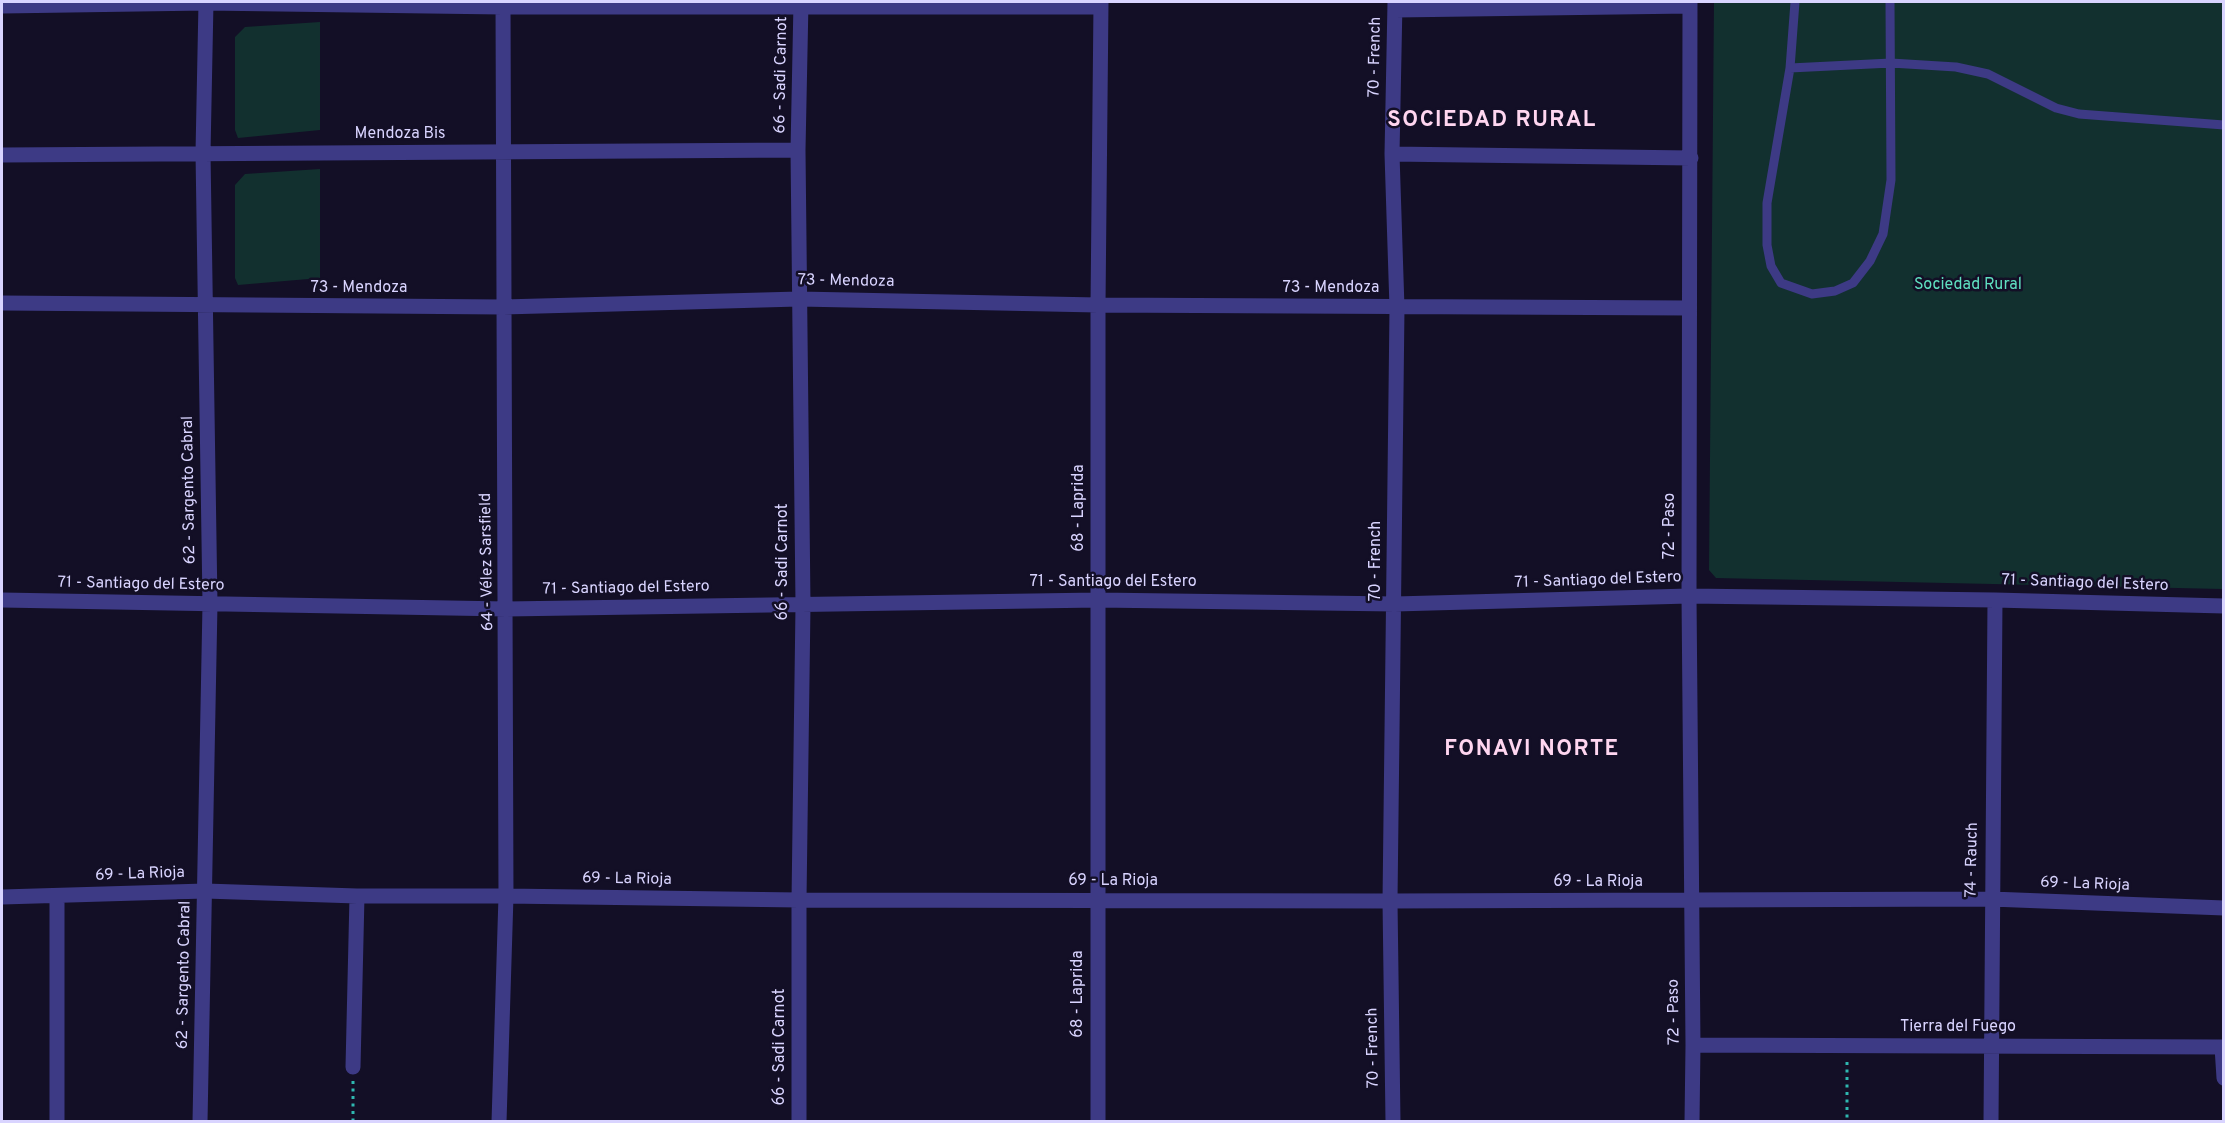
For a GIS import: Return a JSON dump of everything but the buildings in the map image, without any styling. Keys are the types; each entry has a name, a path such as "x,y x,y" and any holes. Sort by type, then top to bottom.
{"street":[{"path":"2,6 206,2 1101,4"},
{"name":"62 - Sargento Cabral","path":"200,1122 210,604 203,153 206,2"},
{"name":"64 - Vélez Sarsfield","path":"499,1122 506,896 506,609 502,307 505,153 503,4"},
{"name":"66 - Sadi Carnot","path":"799,1122 803,605 798,150 801,4"},
{"name":"68 - Laprida","path":"1098,1122 1098,305 1101,4"},
{"path":"1395,6 1690,4"},
{"name":"72 - Paso","path":"1690,4 1689,596 1692,1122"},
{"name":"70 - French","path":"1393,1122 1390,901 1397,308 1392,154 1395,6"},
{"name":"Mendoza Bis","path":"2,155 798,150"},
{"path":"1392,154 1691,158"},
{"name":"73 - Mendoza","path":"2,303 502,307 799,299 1098,305 1689,308"},
{"name":"71 - Santiago del Estero","path":"2,600 506,609 1098,600 1395,604 1689,596 2223,606"},
{"name":"74 - Rauch","path":"1991,1122 1995,600"},
{"name":"69 - La Rioja","path":"2,897 205,891 357,896 799,900 1991,899 2223,908"},
{"path":"57,896 57,1122"},
{"path":"353,1067 357,896"},
{"name":"Tierra del Fuego","path":"1693,1045 2223,1047"},
{"path":"2223,1047 2223,1078"}],"lane":[{"path":"1795,2 1790,68 1767,203 1767,245 1771,266 1781,282 1812,294 1835,291 1853,283 1870,261 1883,234 1890,180 1890,2"},
{"path":"1790,68 1891,63 1956,66 1988,74 2056,108 2079,114 2223,125"}],"path":[{"path":"1847,1045 1847,1122"},
{"path":"353,1067 353,1122"}],"green space":[{"name":"Sociedad Rural","path":"1714,2 2223,2 2223,589 1716,578 1709,570"},
{"path":"320,22 320,130 238,138 235,130 235,37 245,27"},
{"path":"320,169 320,278 238,285 235,278 235,185 245,174"}],"district":[{"name":"SOCIEDAD RURAL","path":"1492,122"},
{"name":"FONAVI NORTE","path":"1532,751"}]}
